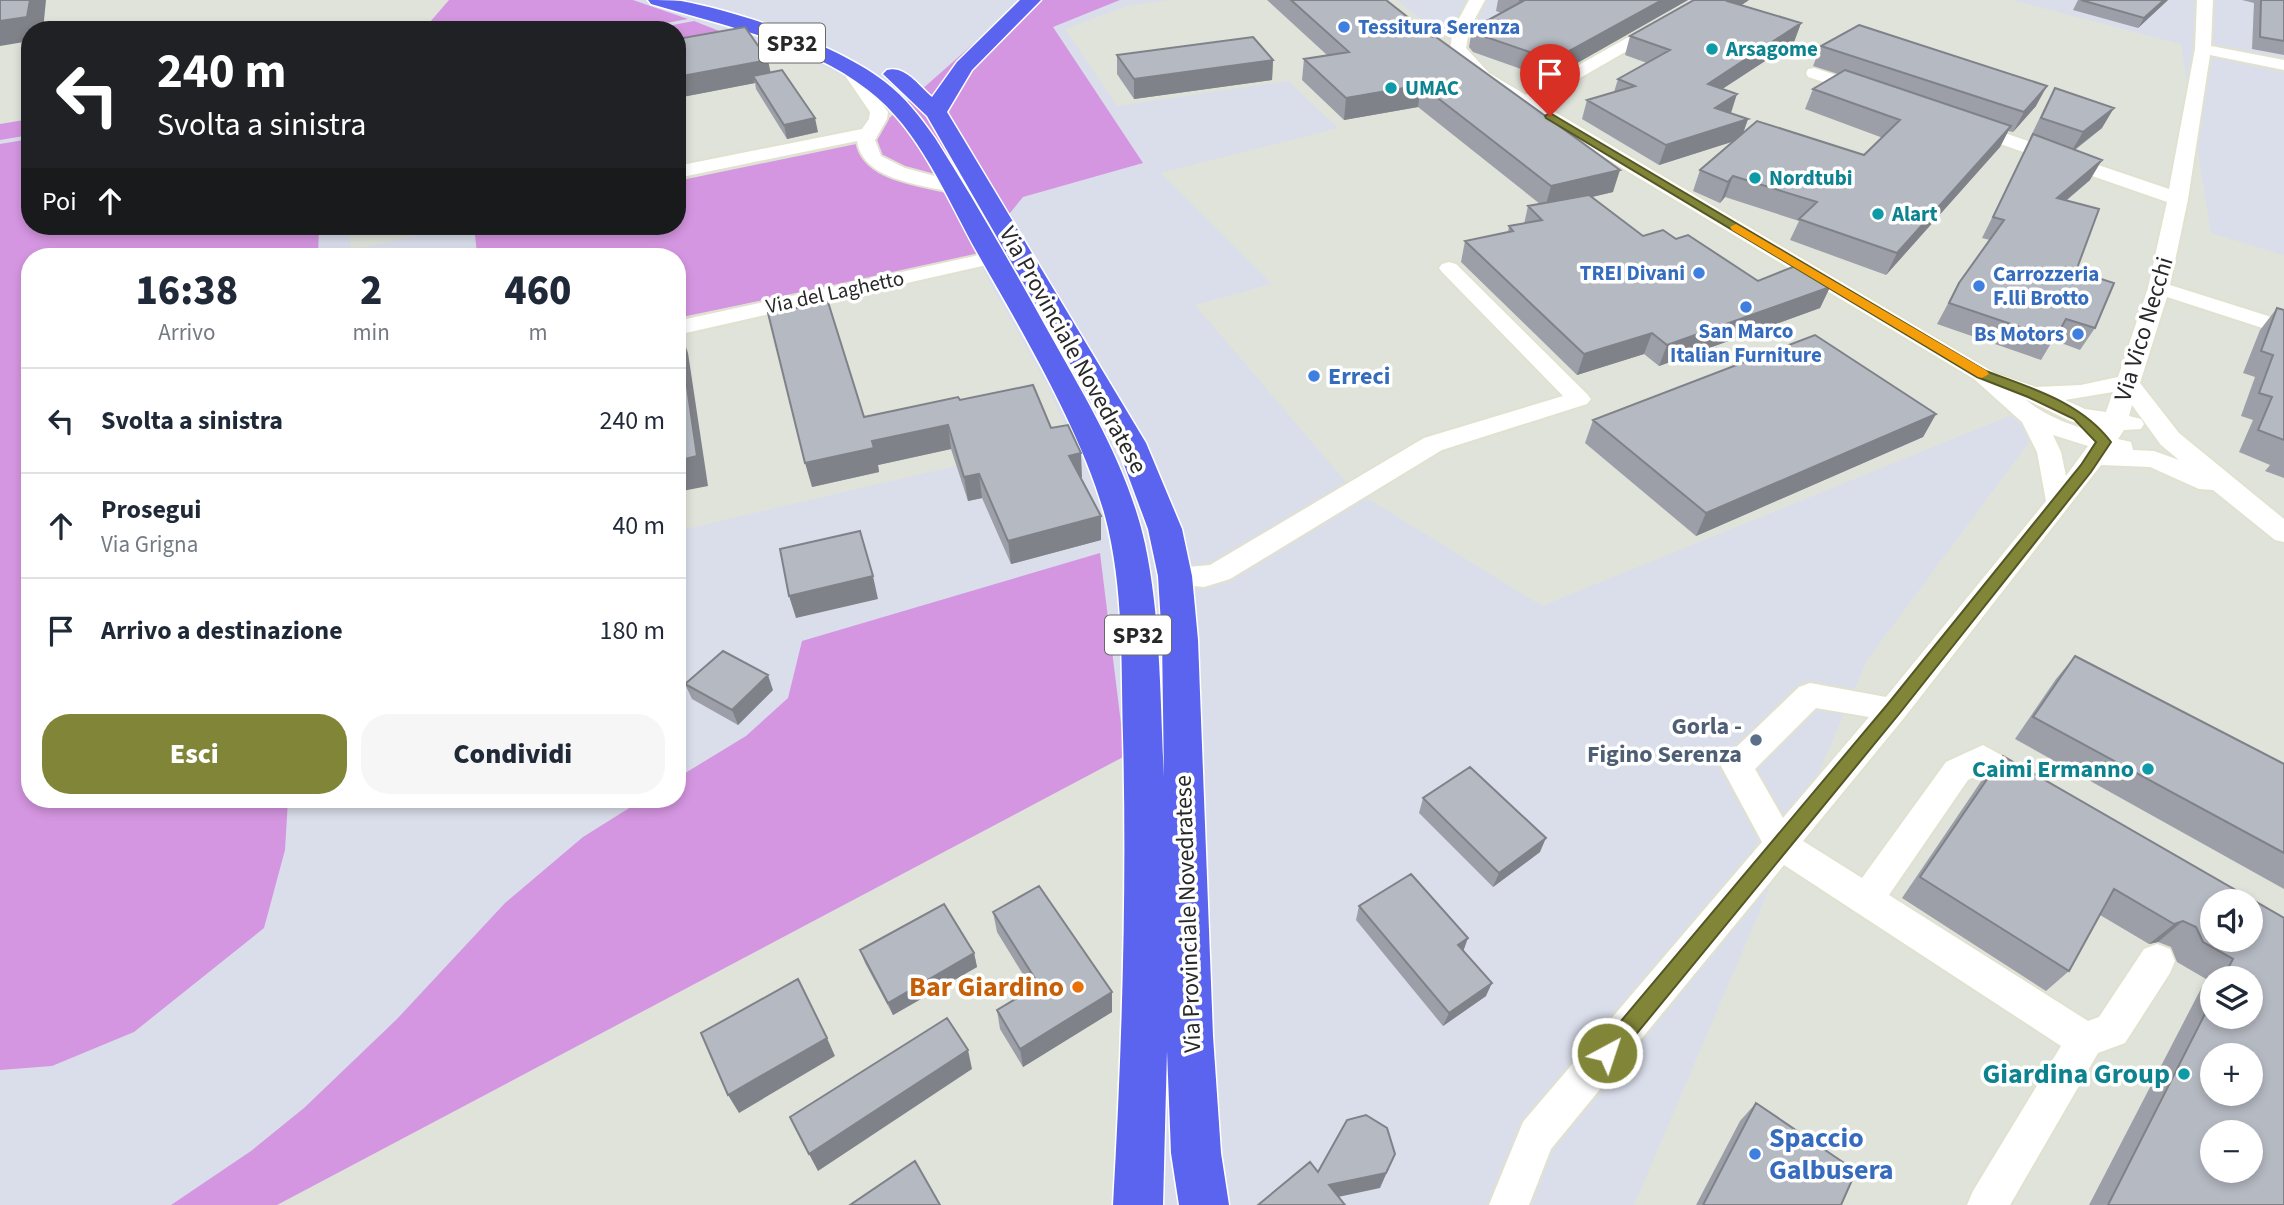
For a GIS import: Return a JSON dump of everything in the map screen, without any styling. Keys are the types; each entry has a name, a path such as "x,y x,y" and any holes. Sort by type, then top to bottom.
{"main road":[{"name":"Via Provinciale Novedratese","path":"658,0 768,33 818,53 857,73 892,98 910,119 993,258 1102,461 1122,519 1137,606 1145,789 1145,1007 1138,1205"},
{"name":"Via Provinciale Novedratese","path":"697,0 832,41 896,75 936,112 1131,443 1166,529 1175,576 1180,640 1191,1049 1196,1153 1204,1205"},
{"path":"936,112 941,98 959,74 1031,0"}],"street":[{"path":"1477,0 1461,30 1458,49 1483,77 1982,374 2070,433 2105,440 2233,494"},
{"name":"Via Vico Necchi","path":"1508,1205 1537,1136 1893,710 2059,502 2105,440 2159,288 2178,199 2203,49 2205,0"},
{"path":"1526,102 1674,18"},
{"path":"2203,49 2284,65"},
{"path":"857,73 854,77 858,88 878,108 880,114 865,141 868,152 876,161 907,176 950,186"},
{"path":"1814,73 1879,95"},
{"path":"1957,122 2178,199"},
{"path":"686,170 868,133"},
{"name":"Via del Laghetto","path":"686,326 993,258"},
{"path":"1175,576 1204,577 1220,572 1433,444 1579,399 1449,268"},
{"path":"2159,288 2284,328"},
{"path":"2032,406 2127,382 2170,439 2233,494 2284,533"},
{"path":"2032,406 2079,416 2105,440"},
{"path":"2032,406 2049,452 2059,502"},
{"path":"2105,440 2140,426 2170,439"},
{"path":"1893,710 1810,695 1737,766 1782,845 2085,1040"},
{"path":"1866,900 1957,771 1983,758 2052,799"},
{"path":"1987,1205 2085,1040 2112,1030 2157,961"}],"shaded area":[{"path":"0,0 449,0 431,21 21,21 21,121 0,124"},
{"path":"449,0 633,0 688,19 677,21 431,21"},
{"path":"1023,0 1120,0 1053,27 1143,163 1023,197 975,256 686,316 686,248 476,248 475,235 686,235 686,179 861,143"},
{"path":"1170,0 1397,0 1431,27 1519,30 1568,0 2012,0 2181,44 2211,233 2284,255 2284,1205 1634,1205 1867,660 2036,433 2012,415 1542,606 1352,489 1195,305 1272,284 1161,173 1338,128 1288,81 1117,106 1065,29 1130,5"},
{"path":"694,21 732,36 686,44 686,22"},
{"path":"766,40 870,88 895,112 861,143 686,179 686,55"},
{"path":"21,120 21,136 0,140 0,124"},
{"path":"21,140 21,235 319,235 318,248 21,248 21,808 288,808 285,850 264,928 134,1032 52,1066 0,1070 0,144"},
{"path":"350,235 420,235 360,248 351,248"},
{"path":"975,256 1046,383 1071,439 686,529 686,316"},
{"path":"1100,553 1125,756 277,1205 171,1205 251,1151 304,1108 397,1019 505,903 583,837 629,808 686,808 686,773 746,736 788,698 802,641"},
{"path":"1125,756 1145,975 1116,1205 277,1205"}],"building":[{"path":"0,0 30,0 27,17 0,21"},
{"path":"1291,0 1386,0 1433,37 1620,170 1551,186 1421,85 1346,98 1304,59 1349,52"},
{"path":"1519,0 1662,0 1553,60 1477,34 1472,29 1523,1"},
{"path":"1694,0 1728,0 1801,23 1708,84 1737,94 1715,108 1748,119 1666,145 1587,100 1635,86 1618,79 1670,50 1630,36"},
{"path":"2081,0 2164,0 2144,18"},
{"path":"2261,0 2284,0 2284,41 2260,37"},
{"path":"1859,25 2047,86 2024,112 1821,46"},
{"path":"745,27 768,60 686,75 686,37"},
{"path":"1253,37 1273,60 1134,79 1117,55"},
{"path":"782,70 815,118 784,125 753,76"},
{"path":"1845,70 2011,126 1897,253 1799,219 1817,202 1733,176 1728,182 1700,170 1757,121 1864,155 1900,120 1813,89"},
{"path":"2055,88 2114,108 2083,132 2041,118"},
{"path":"2033,134 2102,160 2057,198 2099,209 2076,271 2114,283 2095,328 2066,319 2055,339 1949,303 1959,283 2004,220 1993,217"},
{"path":"1589,195 1643,236 1663,230 1676,239 1688,235 1758,281 1795,266 1830,287 1667,345 1652,333 1584,354 1465,241 1513,231 1509,226 1542,220 1528,206"},
{"path":"828,302 864,417 958,397 960,400 1033,385 1051,428 1068,425 1081,453 1069,456 1101,516 1008,541 979,474 964,477 948,425 872,441 874,448 805,463 768,313"},
{"path":"2277,308 2284,310 2284,440 2258,430 2272,397 2259,393 2273,355 2261,351"},
{"path":"1815,335 1936,414 1706,513 1593,420"},
{"path":"686,380 697,456 686,459"},
{"path":"860,531 873,576 789,596 780,549"},
{"path":"723,651 768,675 732,710 686,683"},
{"path":"2075,656 2284,764 2284,853 2033,717"},
{"path":"2003,756 2234,889 2200,889 2200,936 2196,927 2183,921 2174,924 2114,889 2069,971 1920,877"},
{"path":"1470,767 1546,838 1499,873 1423,798"},
{"path":"1411,874 1468,938 1458,945 1492,983 1449,1013 1359,906"},
{"name":"Bar Giardino","path":"1039,886 1112,992 1020,1049 997,1010 1039,985 993,912"},
{"path":"944,904 974,953 888,1003 860,950"},
{"path":"2263,906 2284,918 2284,1205 2108,1205 2200,1024 2200,1029 2263,1029 2263,966 2229,966 2233,959 2221,952 2263,952"},
{"path":"798,979 827,1038 728,1095 701,1033"},
{"path":"947,1018 968,1050 809,1154 790,1117"},
{"name":"Spaccio Galbusera","path":"1756,1103 1856,1171 1841,1205 1703,1205"},
{"path":"1366,1115 1387,1128 1395,1154 1386,1173 1329,1185 1345,1205 1258,1205 1310,1162 1318,1172 1347,1120"},
{"path":"915,1161 940,1205 850,1205"}],"slow traffic":[{"path":"1736,227 1982,374"}],"place":[{"name":"Tessitura Serenza","path":"1344,27"},
{"name":"Arsagome","path":"1712,49"},
{"name":"UMAC","path":"1391,88"},
{"name":"Nordtubi","path":"1755,178"},
{"name":"Alart","path":"1878,214"},
{"name":"TREI Divani","path":"1699,273"},
{"name":"Carrozzeria F.lli Brotto","path":"1979,286"},
{"name":"San Marco Italian Furniture","path":"1746,307"},
{"name":"Bs Motors","path":"2078,334"},
{"name":"Erreci","path":"1314,376"},
{"name":"Gorla - Figino Serenza","path":"1756,740"},
{"name":"Caimi Ermanno","path":"2148,769"},
{"name":"Bar Giardino","path":"1078,987"},
{"name":"Giardina Group","path":"2184,1074"},
{"name":"Spaccio Galbusera","path":"1755,1154"}],"route":[{"path":"1550,116 1982,374 2079,416 2104,442 2086,469 1893,710 1607,1053"}]}
